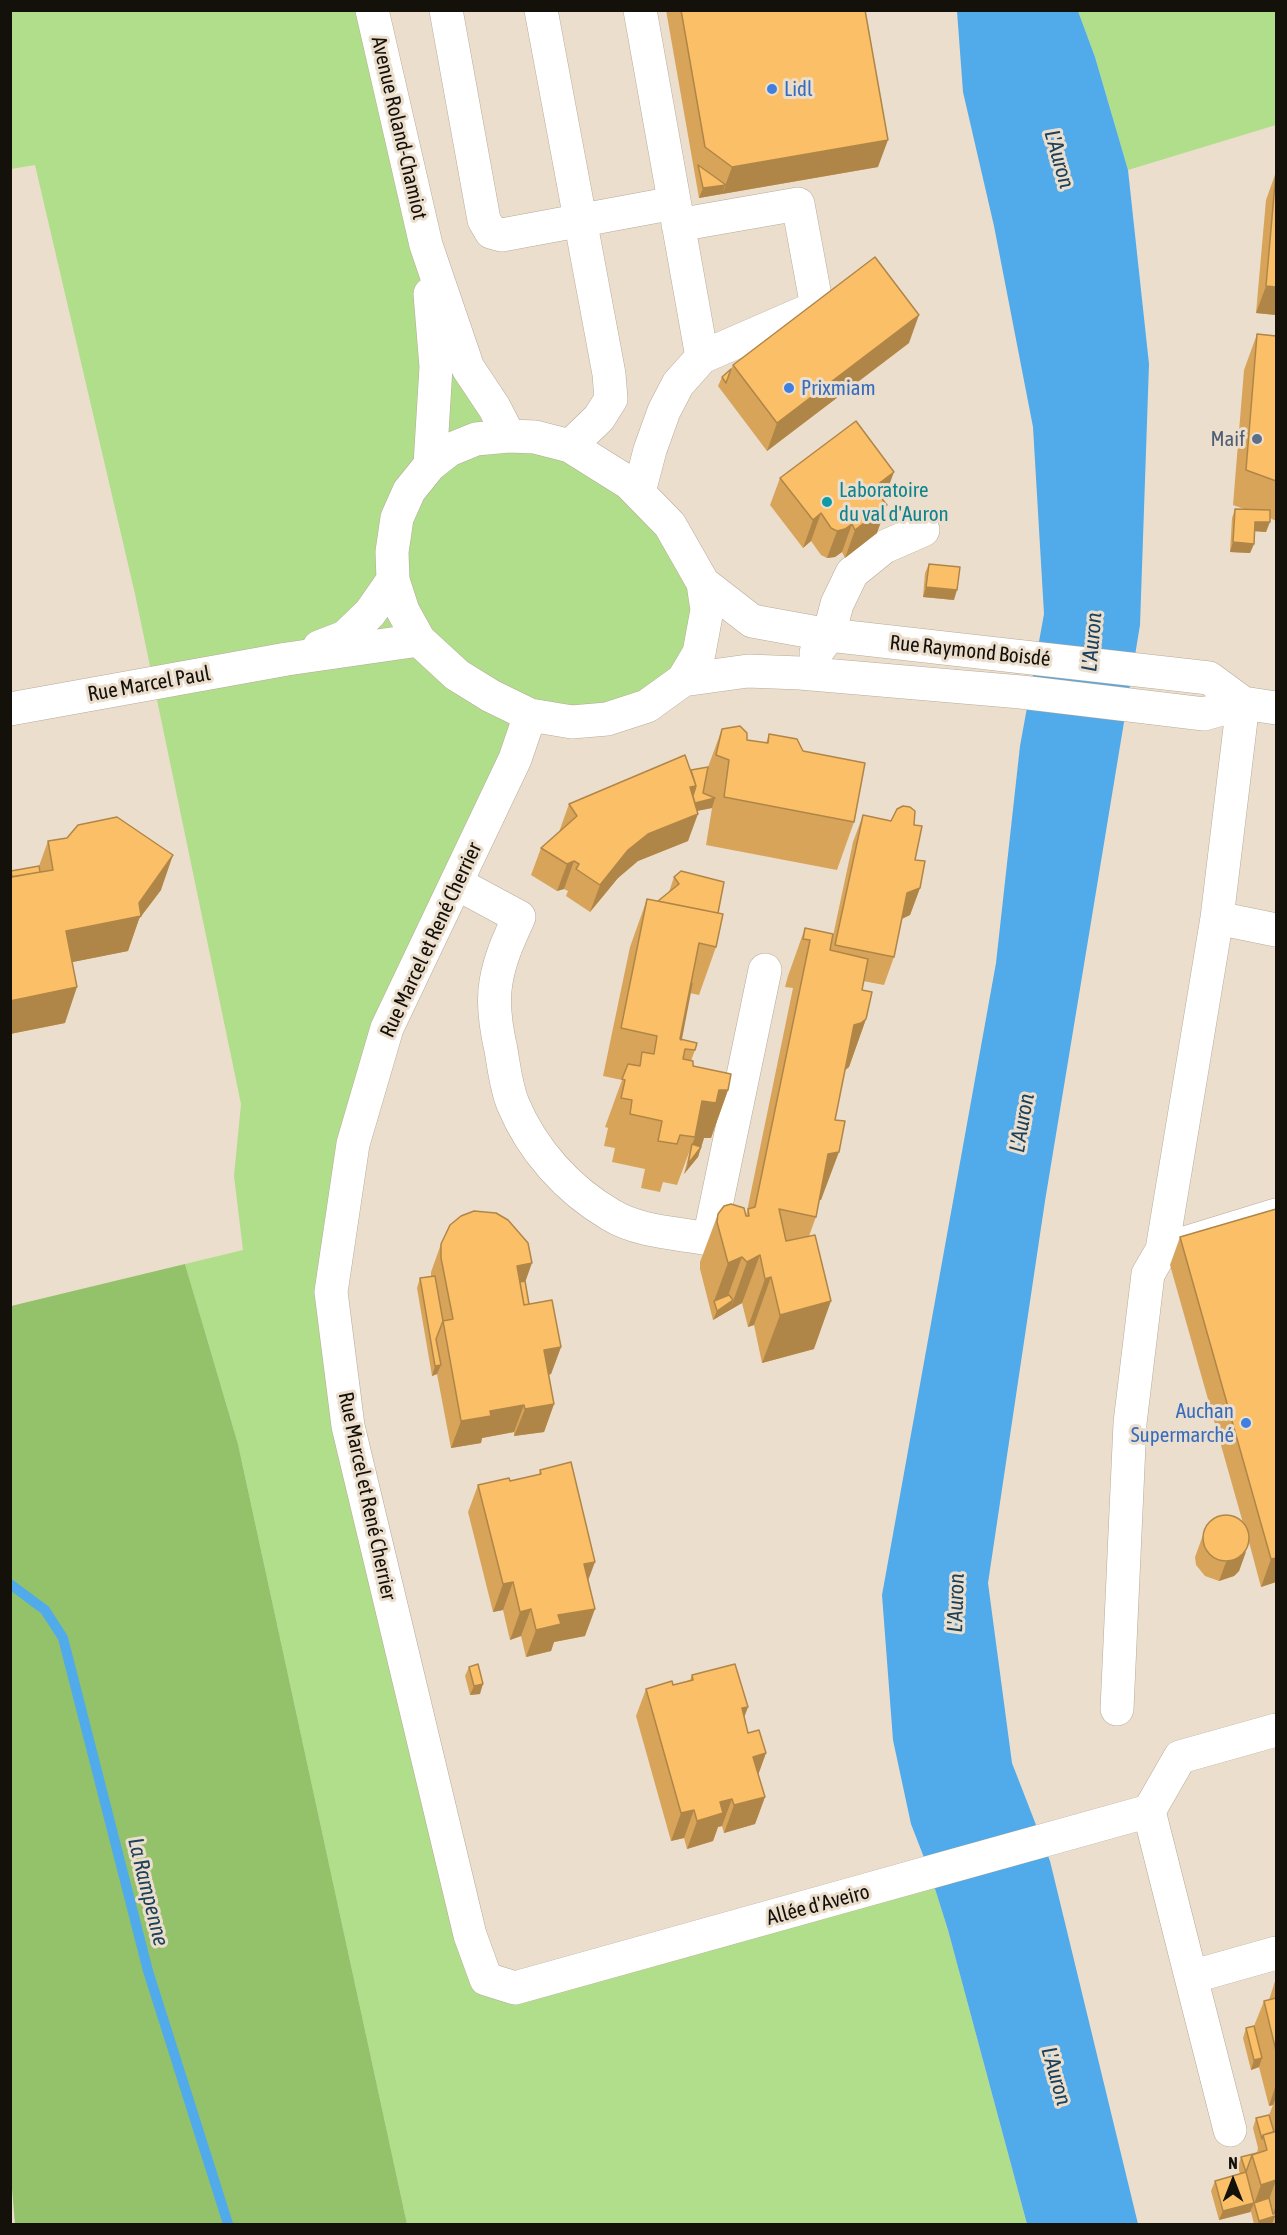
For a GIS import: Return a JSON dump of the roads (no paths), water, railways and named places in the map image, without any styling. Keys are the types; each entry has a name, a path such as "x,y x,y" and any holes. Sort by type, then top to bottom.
{"street":[{"name":"Avenue Roland-Chamiot","path":"372,10 426,244 468,368 494,407 509,436"},
{"path":"446,10 484,220 491,232 502,235 580,221 798,204 817,306 702,357 678,384 664,411 650,450 639,492"},
{"path":"541,10 609,374 611,399 599,418 570,446"},
{"path":"640,10 702,357"},
{"name":"Avenue Roland-Chamiot","path":"426,244 436,367 430,465"},
{"path":"509,436 535,437 570,446 629,483 670,525 703,583 707,610 699,653 683,680 647,706 607,719 572,722 530,715 491,696 458,675 419,640 403,611 393,580 392,552 397,518 409,491 430,465 449,450 476,439 509,436"},
{"path":"800,673 829,636 837,604 852,573 884,547 922,530"},
{"name":"Rue Marcel Paul","path":"287,659 345,637 370,613 393,580"},
{"name":"Rue Raymond Boisdé","path":"703,583 752,621 829,636 1209,678 1243,703"},
{"name":"Rue Marcel Paul","path":"10,709 287,659 419,640"},
{"name":"Rue Raymond Boisdé","path":"683,680 748,671 800,673 1021,692 1204,714 1243,703 1276,708"},
{"path":"1117,1709 1130,1423 1148,1274 1162,1250 1217,918 1243,703"},
{"name":"Rue Marcel et René Cherrier","path":"486,1979 470,1935 348,1426 331,1292 353,1144 387,1028 514,759 530,715"},
{"path":"456,883 519,917 501,958 495,985 495,1022 512,1102 531,1140 553,1169 585,1196 612,1216 639,1227 709,1239 765,970"},
{"path":"1217,918 1276,930"},
{"path":"1162,1250 1276,1215"},
{"path":"1230,2130 1191,1977 1135,1816 1180,1757 1276,1730"},
{"name":"Allée d'Aveiro","path":"486,1979 515,1988 1135,1816"},
{"path":"1191,1977 1276,1953"}],"water":[{"name":"L'Auron","path":"957,11 1078,11 1095,57 1128,170 1149,364 1140,625 1045,1201 988,1583 1012,1763 1050,1861 1138,2224 1027,2224 948,1930 911,1824 893,1740 882,1595 996,963 1020,746 1044,614 1033,427 994,226 963,92"}],"waterway":[{"name":"La Rampenne","path":"10,1584 45,1610 63,1638 148,1971 228,2224"}],"place":[{"name":"Lidl","path":"772,89"},
{"name":"Prixmiam","path":"789,388"},
{"name":"Maif","path":"1257,439"},
{"name":"Laboratoire du val d'Auron","path":"827,502"},
{"name":"Auchan Supermarché","path":"1246,1423"}]}
